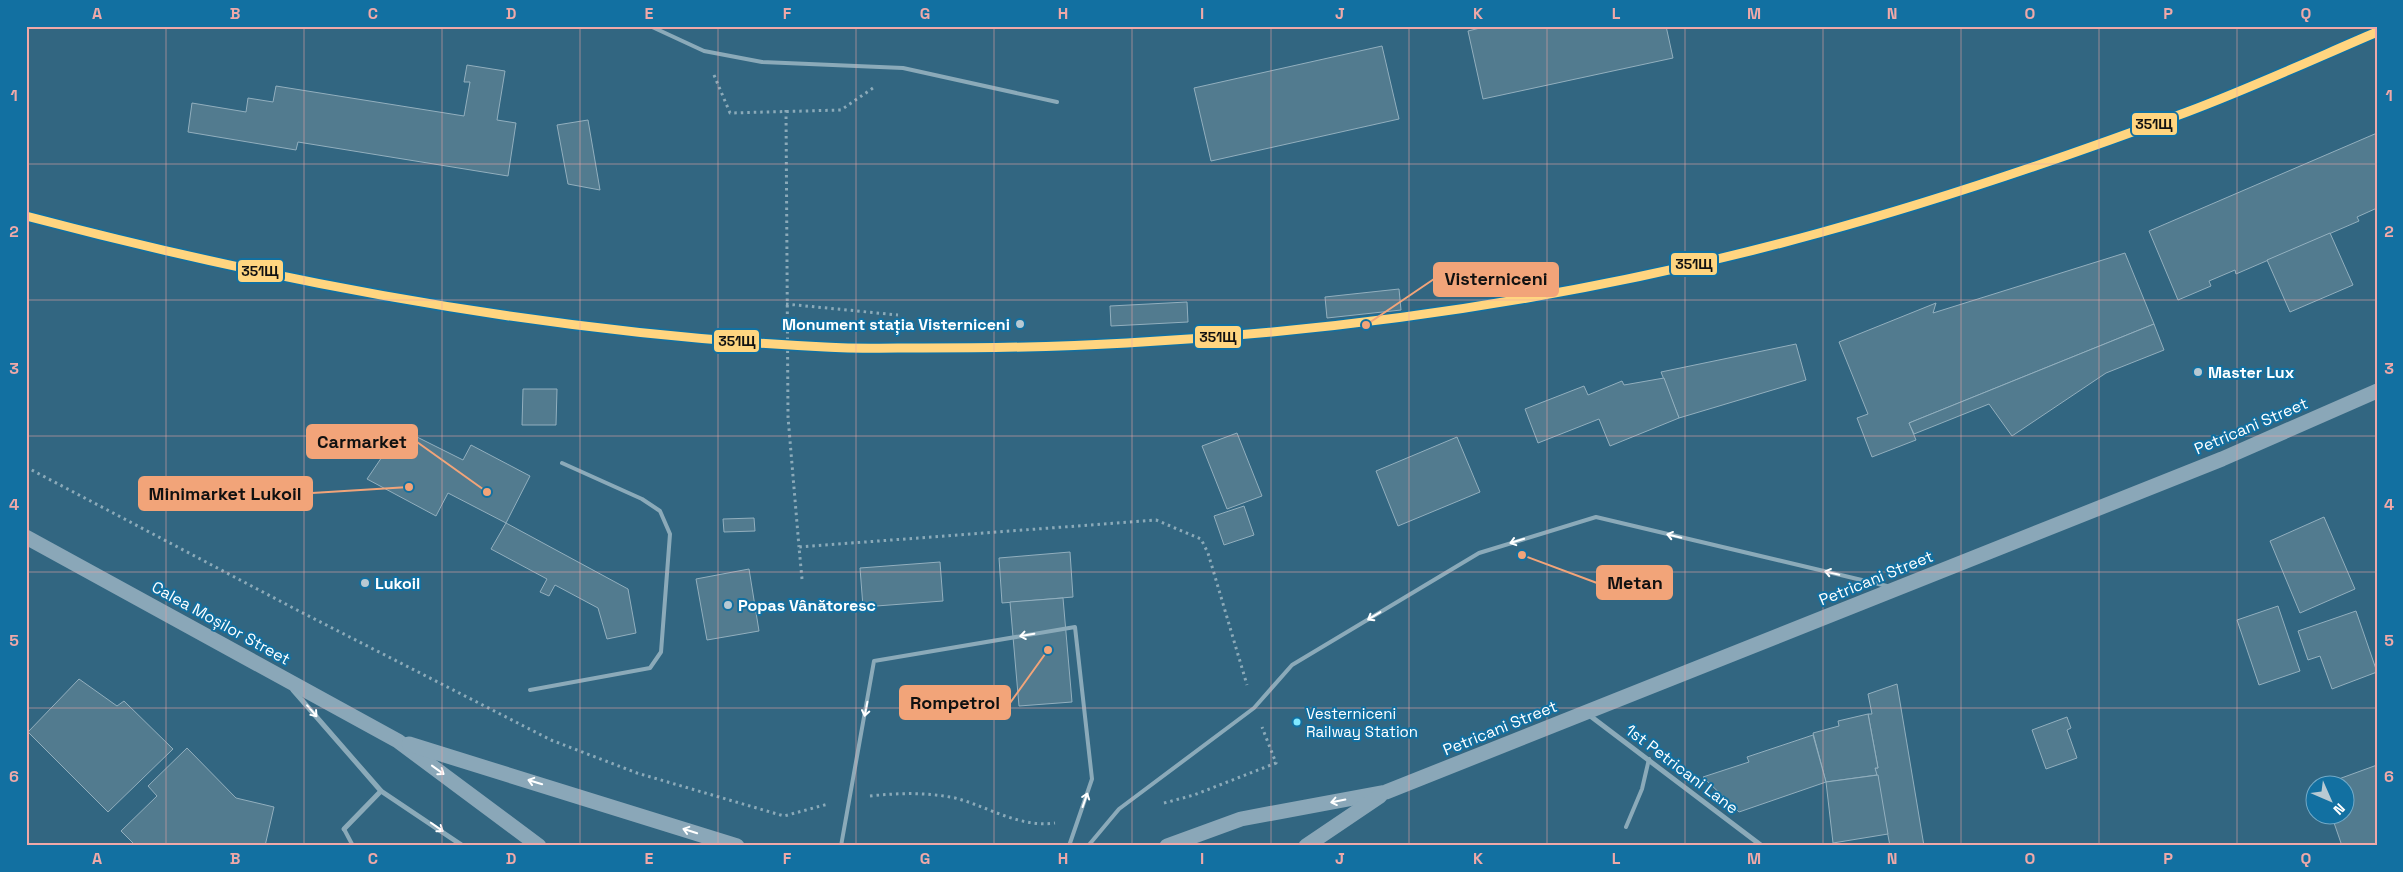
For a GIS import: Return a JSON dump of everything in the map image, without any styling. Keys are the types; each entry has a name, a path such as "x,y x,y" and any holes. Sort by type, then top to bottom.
{"main road":[{"name":"Petricani Street","path":"1167,846 1241,819 1386,792 2222,459 2377,392"},
{"name":"Calea Moșilor Street","path":"26,537 398,741"},
{"path":"398,741 539,846"},
{"path":"398,741 737,846"},
{"name":"Petricani Street","path":"1306,846 1386,792"}],"street":[{"path":"280,675 381,791 463,846"},
{"name":"1st Petricani Lane","path":"1587,713 1762,846"},
{"path":"344,829 381,791"}],"lane":[{"path":"650,26 704,51 762,62 903,68 1057,102"},
{"path":"530,690 650,668 661,652 670,534 660,511 642,499 562,463"},
{"path":"1088,846 1119,809 1254,708 1292,665 1479,553 1596,517 1897,588"},
{"path":"841,846 874,661 1075,627 1092,779 1069,846"},
{"path":"1626,827 1642,789 1649,759"},
{"path":"344,829 353,846"}],"path":[{"path":"704,51 730,113 841,110"},
{"path":"786,110 788,417 802,579"},
{"path":"786,304 898,315"},
{"path":"26,467 297,610 550,740 636,773 784,816 849,798 909,792"},
{"path":"799,547 1156,520 1201,539 1208,553 1254,708 1276,763"}],"building":[{"path":"1488,26 1666,26 1673,58 1483,99 1468,31"},
{"path":"1382,46 1399,119 1211,161 1194,88"},
{"path":"467,65 505,71 497,120 516,123 508,176 298,142 296,150 188,132 192,103 246,112 248,98 273,102 276,86 464,116 470,82 464,82"},
{"path":"588,120 600,190 568,184 557,125"},
{"path":"2377,133 2377,208 2357,217 2359,221 2236,274 2235,270 2209,281 2211,286 2178,300 2149,231"},
{"path":"2330,233 2353,285 2290,312 2267,260"},
{"path":"2125,253 2154,324 1909,423 1916,440 1872,457 1857,418 1868,414 1839,342 1936,303 1933,313"},
{"path":"1399,289 1401,310 1327,318 1325,297"},
{"path":"1187,302 1188,322 1111,326 1110,306"},
{"path":"2154,324 2164,350 2106,373 2012,436 1989,404 1914,434 1909,423"},
{"path":"1796,344 1806,380 1679,418 1661,372"},
{"path":"1664,378 1679,418 1610,446 1599,419 1538,443 1525,409 1584,386 1588,395 1622,381 1624,385"},
{"path":"523,389 557,389 556,425 522,425"},
{"path":"401,429 463,460 471,445 530,476 506,523 448,493 436,516 367,479"},
{"path":"1237,433 1262,496 1227,509 1202,446"},
{"path":"1457,437 1480,492 1398,526 1376,471"},
{"path":"1244,506 1254,535 1224,545 1214,516"},
{"path":"2324,517 2355,589 2300,613 2270,541"},
{"path":"754,518 755,531 724,532 723,519"},
{"path":"506,523 628,589 636,633 607,639 598,608 555,585 549,596 540,592 547,579 491,549"},
{"path":"1070,552 1073,597 1002,603 999,558"},
{"path":"940,562 943,601 863,607 860,568"},
{"name":"Popas Vânătoresc","path":"749,569 759,631 707,640 696,579"},
{"path":"1063,598 1072,702 1019,706 1010,602"},
{"path":"2278,606 2300,671 2259,685 2237,620"},
{"path":"2356,611 2377,672 2332,689 2320,656 2308,660 2298,631"},
{"path":"79,679 117,706 124,701 173,749 108,812 28,732"},
{"path":"1897,684 1924,846 1890,846 1875,768 1878,768 1868,714 1872,714 1868,694"},
{"path":"1868,714 1878,768 1875,768 1877,775 1826,782 1813,733 1839,726 1838,721"},
{"path":"2067,717 2071,728 2067,730 2077,758 2046,769 2032,730"},
{"path":"1813,735 1826,782 1739,812 1703,777 1749,762 1747,757"},
{"path":"187,748 236,798 274,807 265,846 136,846 121,831 157,796 148,786"},
{"path":"2377,765 2377,846 2342,846 2334,824 2356,824 2356,774 2352,774"},
{"path":"1878,775 1888,834 1833,843 1826,782"}],"transit line":[{"name":"351Щ","path":"26,216 223,264 322,284 522,318 623,331 724,340 861,348 1050,346 1214,337 1389,319 1563,292 1649,275 1819,233 1958,192 2142,129 2235,93 2377,32"}],"place":[{"name":"Monument stația Visterniceni","path":"1020,324"},
{"name":"Visterniceni","path":"1366,325"},
{"name":"Master Lux","path":"2198,372"},
{"name":"Minimarket Lukoil","path":"409,487"},
{"name":"Carmarket","path":"487,492"},
{"name":"Metan","path":"1522,555"},
{"name":"Lukoil","path":"365,583"},
{"name":"Popas Vânătoresc","path":"728,605"},
{"name":"Rompetrol","path":"1048,650"},
{"name":"Vesterniceni Railway Station","path":"1297,722"}]}
